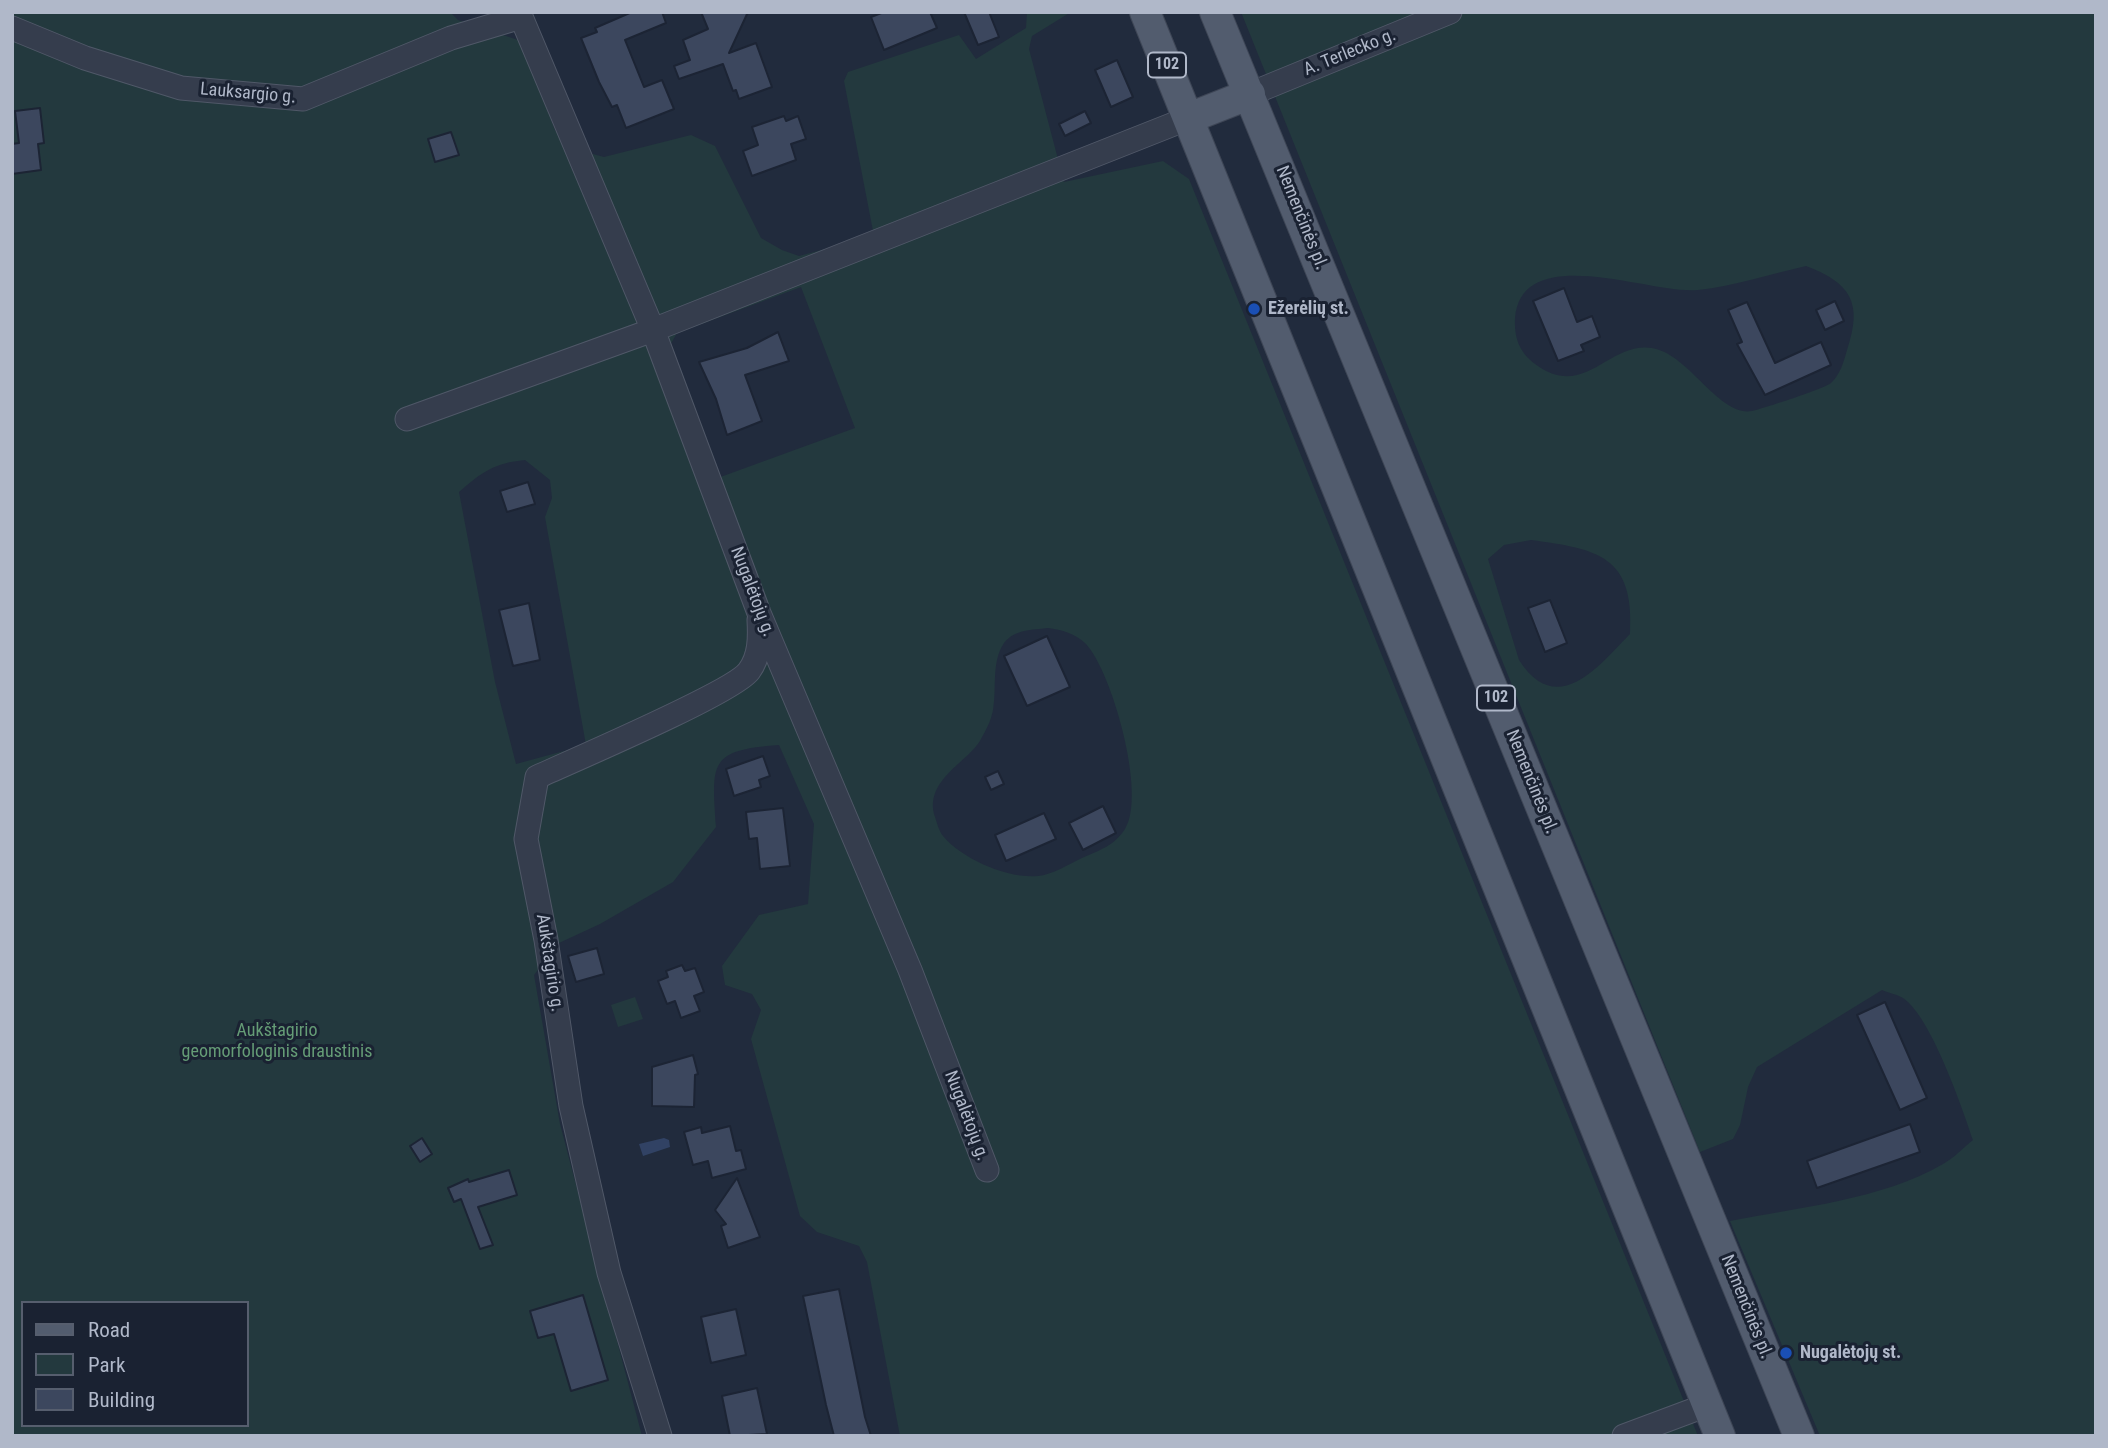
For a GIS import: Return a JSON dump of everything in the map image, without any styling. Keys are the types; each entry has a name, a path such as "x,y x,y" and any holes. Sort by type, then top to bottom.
{"main road":[{"name":"102","path":"1146,12 1720,1436"},
{"name":"Nemenčinės pl.","path":"1215,12 1799,1436"},
{"path":"1189,118 1250,94"}],"street":[{"name":"A. Terlecko g.","path":"1250,94 1450,12"},
{"name":"Lauksargio g.","path":"12,29 85,58 181,88 303,99 452,38 520,14"},
{"name":"Nugalėtojų g.","path":"520,14 653,330 759,613 909,970 987,1170"},
{"path":"407,419 653,330 1189,118"},
{"name":"Aukštagirio g.","path":"660,1436 627,1334 590,1204 526,839 537,777 717,693 748,673 761,643 759,613"},
{"path":"1624,1436 1707,1405"}],"green space":[{"name":"Aukštagirio geomorfologinis draustinis","path":"12,12 450,12 458,20 521,41 555,130 574,149 604,157 691,135 715,146 761,238 799,256 874,236 844,81 848,72 959,35 976,59 1026,28 1027,12 1071,12 1032,36 1029,49 1064,182 1163,161 1189,179 1698,1436 900,1436 867,1262 859,1246 817,1232 800,1216 751,1039 761,1010 752,994 725,985 722,966 759,915 808,904 814,824 779,745 756,747 727,756 719,764 715,774 716,827 673,882 600,924 559,943 534,975 560,1124 642,1436 12,1436","holes":["801,287 855,428 715,479 669,347 677,333","525,460 550,480 552,498 545,517 586,745 516,764 495,682 459,492 489,470 505,463","1048,628 1068,633 1086,644 1106,680 1124,734 1132,790 1131,812 1125,829 1106,847 1049,874 1026,876 986,866 951,844 939,829 933,804 935,792 941,782 975,747 988,725 993,710 997,659 1004,643 1013,635"]},
{"path":"1241,12 2096,12 2096,1436 1820,1436 1730,1221 1840,1201 1893,1186 1943,1164 1973,1140 1935,1043 1914,1008 1903,998 1882,990 1757,1067 1748,1087 1740,1125 1733,1139 1700,1152","holes":["1806,266 1834,280 1843,288 1853,307 1852,334 1843,363 1834,380 1827,386 1752,411 1728,405 1679,361 1652,348 1636,348 1582,373 1568,376 1553,374 1535,364 1521,349 1515,332 1515,318 1523,295 1540,281 1564,276 1592,277 1698,290","1531,540 1593,553 1608,561 1619,572 1626,588 1630,608 1630,634 1577,682 1562,686 1548,685 1533,677 1519,660 1488,559 1504,545"]},
{"path":"635,997 643,1019 618,1027 611,1005"}],"water":[{"path":"664,1138 669,1140 670,1147 643,1156 639,1144"}],"building":[{"path":"632,12 662,12 666,23 625,40 644,87 662,80 674,109 626,128 617,105 612,107 599,82 581,38 597,32 595,28"},
{"path":"701,12 748,12 729,53 756,43 772,87 739,99 736,90 733,91 723,64 679,79 674,66 690,60 683,40 708,29"},
{"path":"884,12 930,12 937,28 884,50 871,17"},
{"path":"964,12 989,12 999,37 978,45"},
{"path":"1117,60 1133,97 1111,107 1095,70"},
{"path":"40,108 44,143 38,144 41,170 12,174 12,144 19,143 15,111"},
{"path":"1085,111 1091,123 1065,136 1059,124"},
{"path":"784,116 786,121 798,116 806,139 791,144 796,160 752,176 743,151 758,145 752,127"},
{"path":"451,132 459,155 435,162 428,139"},
{"path":"1564,288 1577,322 1592,316 1600,337 1581,345 1584,351 1558,361 1533,301"},
{"path":"1835,301 1844,321 1825,330 1816,310"},
{"path":"1747,302 1775,363 1821,342 1831,365 1765,395 1737,344 1742,342 1728,310"},
{"path":"778,332 789,361 745,375 762,421 727,435 716,399 699,362 747,348"},
{"path":"528,482 535,504 507,512 500,491"},
{"path":"1550,600 1567,643 1545,652 1528,608"},
{"path":"529,603 540,660 513,666 499,610"},
{"path":"1047,636 1070,687 1027,706 1004,656"},
{"path":"763,756 770,776 759,780 761,787 734,796 726,769"},
{"path":"998,771 1004,784 991,790 985,777"},
{"path":"1103,806 1116,833 1083,850 1069,823"},
{"path":"783,808 790,866 760,869 757,838 749,839 746,812"},
{"path":"1044,813 1056,839 1006,861 995,835"},
{"path":"597,948 604,974 576,982 568,956"},
{"path":"682,965 685,971 695,968 704,992 694,996 700,1011 681,1018 675,1001 667,1004 658,981 668,977 666,971"},
{"path":"1885,1002 1927,1098 1900,1110 1857,1015"},
{"path":"693,1055 698,1074 695,1075 694,1107 652,1106 652,1067"},
{"path":"1910,1124 1920,1152 1817,1188 1807,1161"},
{"path":"730,1126 736,1151 741,1150 746,1169 712,1178 708,1161 693,1165 684,1132 701,1127 702,1133"},
{"path":"422,1138 432,1154 420,1162 410,1146"},
{"path":"509,1170 517,1195 478,1207 493,1245 480,1249 461,1199 454,1202 448,1188 468,1179 469,1182"},
{"path":"737,1178 760,1237 728,1248 721,1226 726,1224 715,1210"},
{"path":"839,1289 871,1436 834,1436 826,1405 803,1296"},
{"path":"583,1295 608,1380 571,1391 554,1334 538,1338 530,1311"},
{"path":"736,1309 746,1355 711,1363 701,1317"},
{"path":"757,1388 767,1434 730,1436 722,1396"}],"place":[{"name":"Ežerėlių st.","path":"1254,309"},
{"name":"Nugalėtojų st.","path":"1786,1353"}]}
